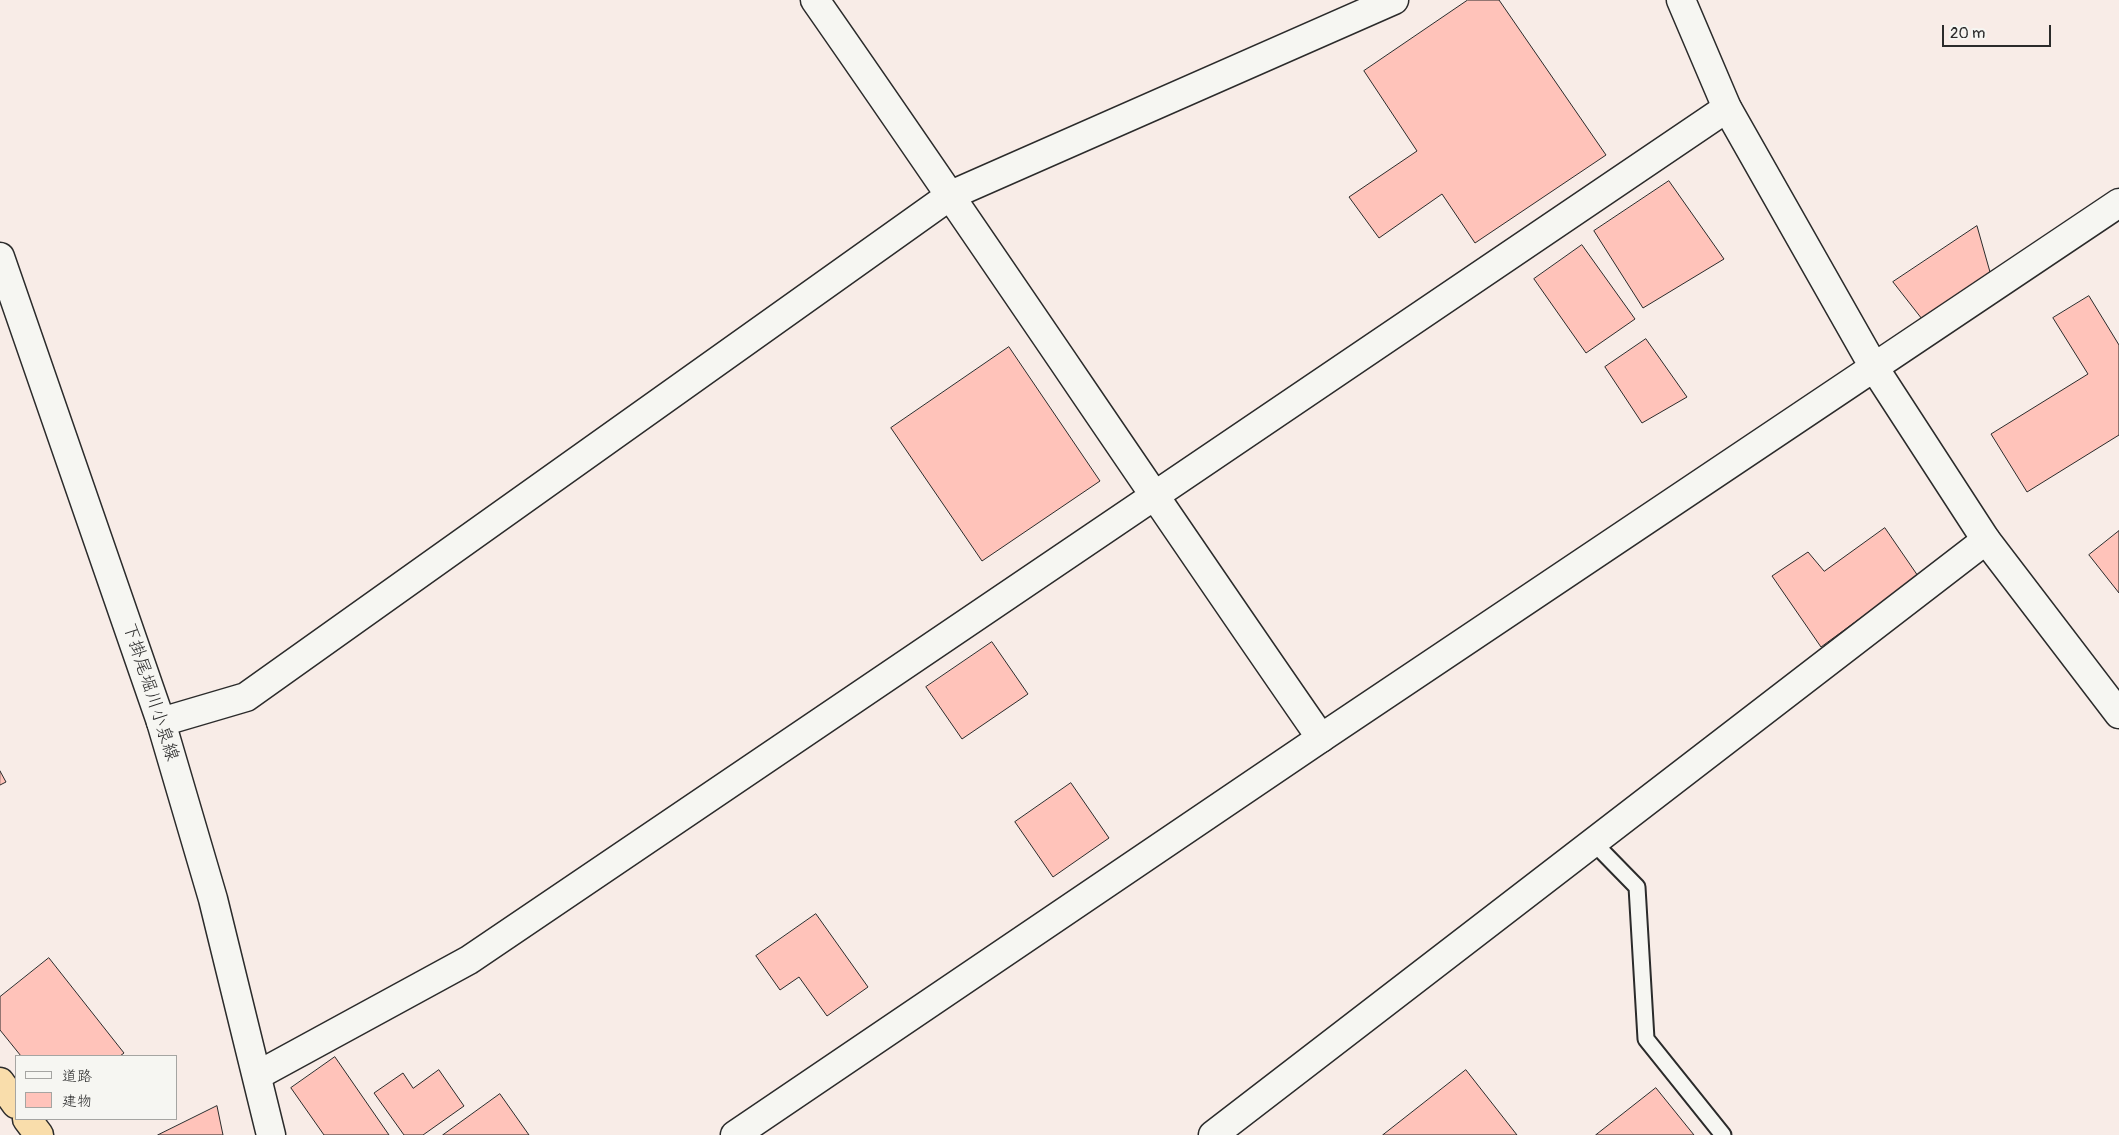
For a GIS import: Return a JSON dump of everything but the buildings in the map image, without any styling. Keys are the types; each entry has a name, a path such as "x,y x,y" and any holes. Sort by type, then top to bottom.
{"highway":[{"path":"0,1082 15,1103"},
{"path":"28,1120 39,1135"}],"street":[{"path":"815,0 951,195 1153,496 1321,738"},
{"path":"161,722 246,697 951,195 1394,0"},
{"path":"1681,0 1727,108 1875,369 1986,540 2119,714"},
{"path":"258,1075 469,960 1727,108"},
{"path":"735,1135 1321,738 1875,369 2119,203"},
{"name":"下掛尾堀川小泉線","path":"0,257 161,722 213,899 258,1075 271,1135"},
{"path":"1214,1135 1986,540"}],"lane":[{"path":"1593,842 1637,887 1646,1039 1723,1135"}]}
